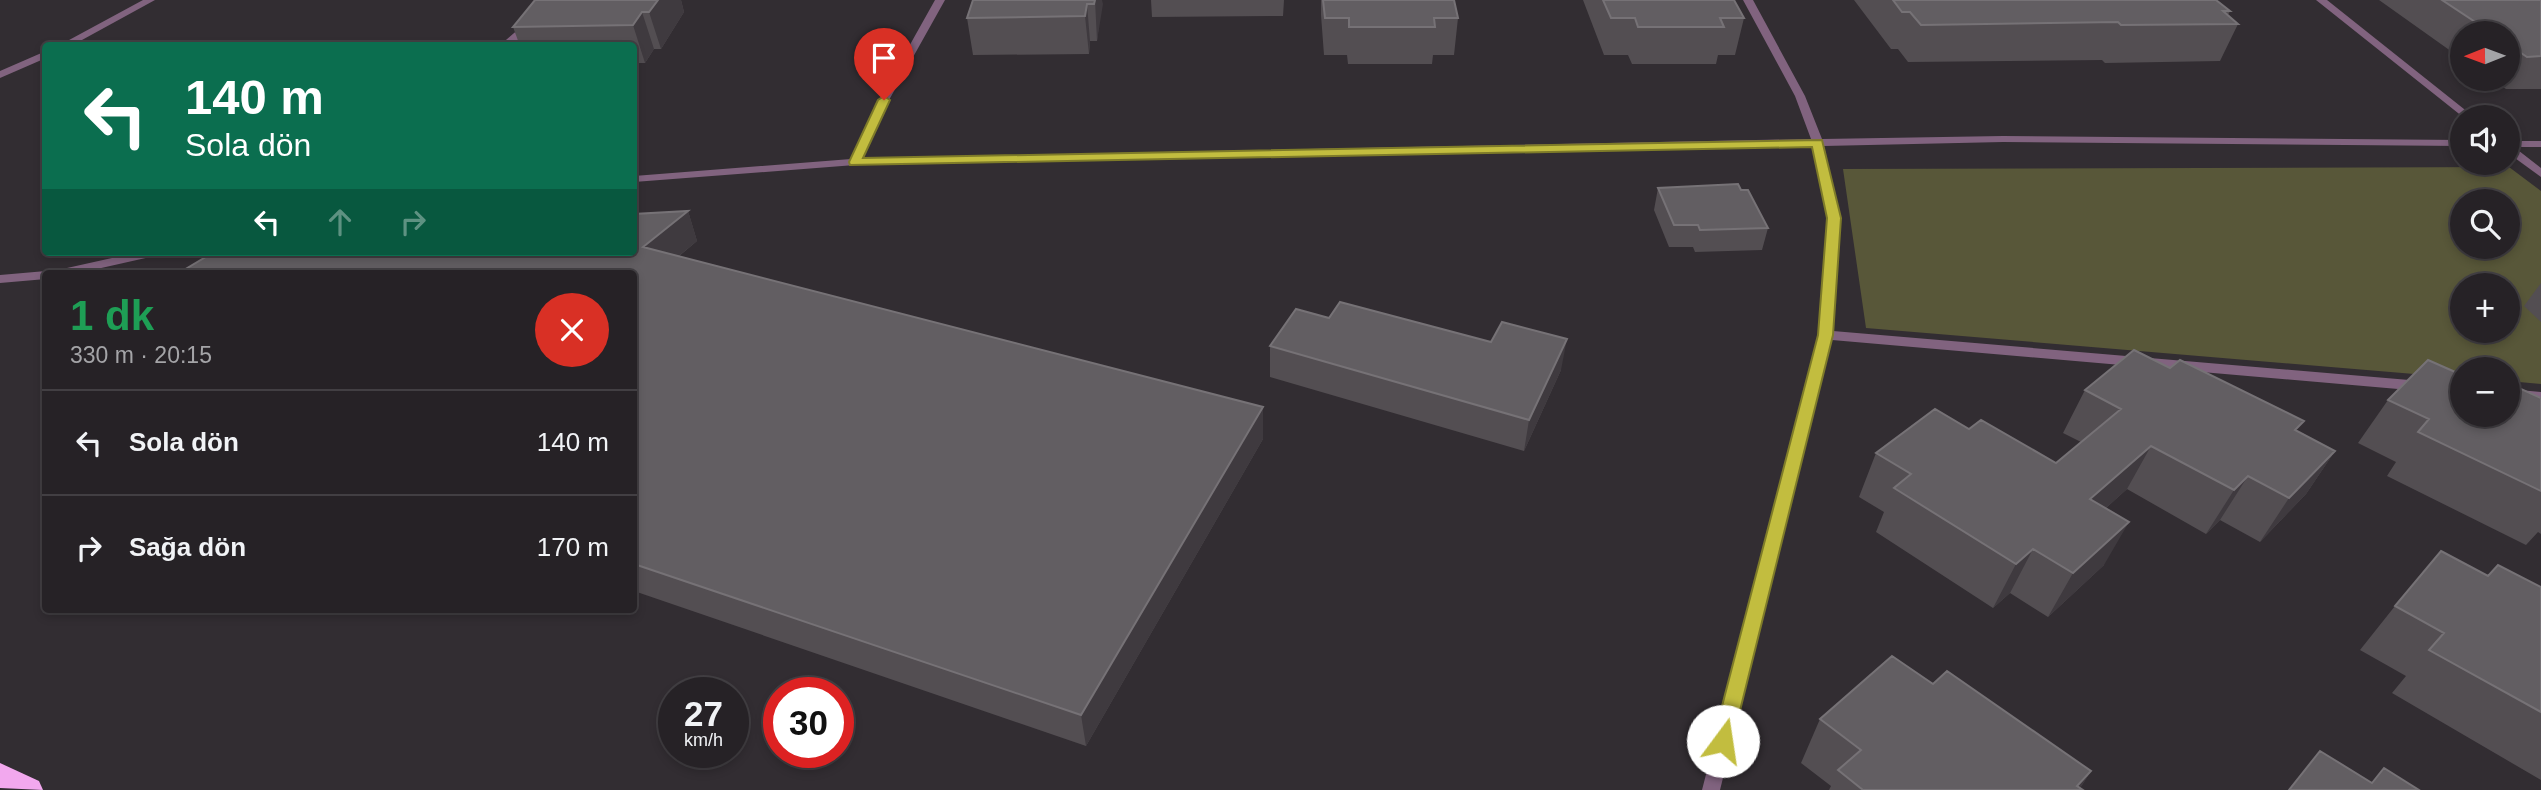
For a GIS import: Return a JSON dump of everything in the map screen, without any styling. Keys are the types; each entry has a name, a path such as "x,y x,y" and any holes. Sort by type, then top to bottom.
{"highway":[{"path":"0,775 29,790"}],"street":[{"path":"71,42 150,0"},
{"path":"509,42 558,0"},
{"path":"855,162 884,100 940,0"},
{"path":"1711,790 1826,335 1834,218 1818,143 1800,96 1748,0"},
{"path":"2321,0 2454,105"},
{"path":"0,75 42,56"},
{"path":"637,179 855,162 2003,139 2450,143"},
{"path":"2520,145 2541,144"},
{"path":"2520,156 2541,174"},
{"path":"75,270 137,256"},
{"path":"0,279 42,275"},
{"path":"1826,335 2435,387"},
{"path":"2520,395 2541,397"}],"shaded area":[{"path":"2450,167 2450,175 2520,175 2541,191 2541,384 2520,382 2520,357 2450,357 2450,377 1866,328 1843,169"}],"building":[{"path":"535,0 658,0 649,12 642,12 633,25 513,27"},
{"path":"973,0 1095,0 1094,4 1087,4 1085,16 967,18"},
{"path":"1323,0 1454,0 1458,18 1434,18 1435,27 1349,27 1349,18 1325,18"},
{"path":"1603,0 1734,0 1744,18 1720,18 1724,27 1638,27 1635,18 1611,18"},
{"path":"1893,0 2216,0 2230,11 2223,11 2238,24 2121,25 2118,22 1921,25 1910,12 1902,12"},
{"path":"2442,0 2541,0 2541,56 2527,57 2520,52 2520,21 2474,21"},
{"path":"1738,184 1741,190 1748,190 1768,228 1700,230 1698,225 1674,225 1658,188"},
{"path":"688,211 643,247 1263,407 1081,715 637,565 637,270 184,270 207,256 637,256 637,214"},
{"path":"1340,302 1491,342 1502,322 1567,339 1529,420 1270,346 1296,309 1329,318"},
{"path":"2134,350 2170,368 2180,360 2304,421 2295,430 2335,451 2289,498 2248,476 2234,490 2151,446 2090,499 2129,522 2073,573 2033,549 2016,564 1894,488 1911,474 1876,453 1935,409 1969,429 1981,420 2056,463 2121,409 2085,390"},
{"path":"2428,360 2450,370 2450,427 2520,427 2520,388 2541,398 2541,491 2418,432 2429,419 2388,400"},
{"path":"2441,551 2488,576 2498,565 2541,587 2541,712 2429,650 2444,633 2395,606"},
{"path":"1892,656 1933,684 1947,671 2091,771 2077,786 2083,790 1863,790 1838,770 1861,750 1820,719"},
{"path":"2320,751 2372,783 2384,768 2419,790 2289,790"}],"route":[{"path":"884,100 855,162 1818,143 1834,218 1826,335 1723,741"}]}
